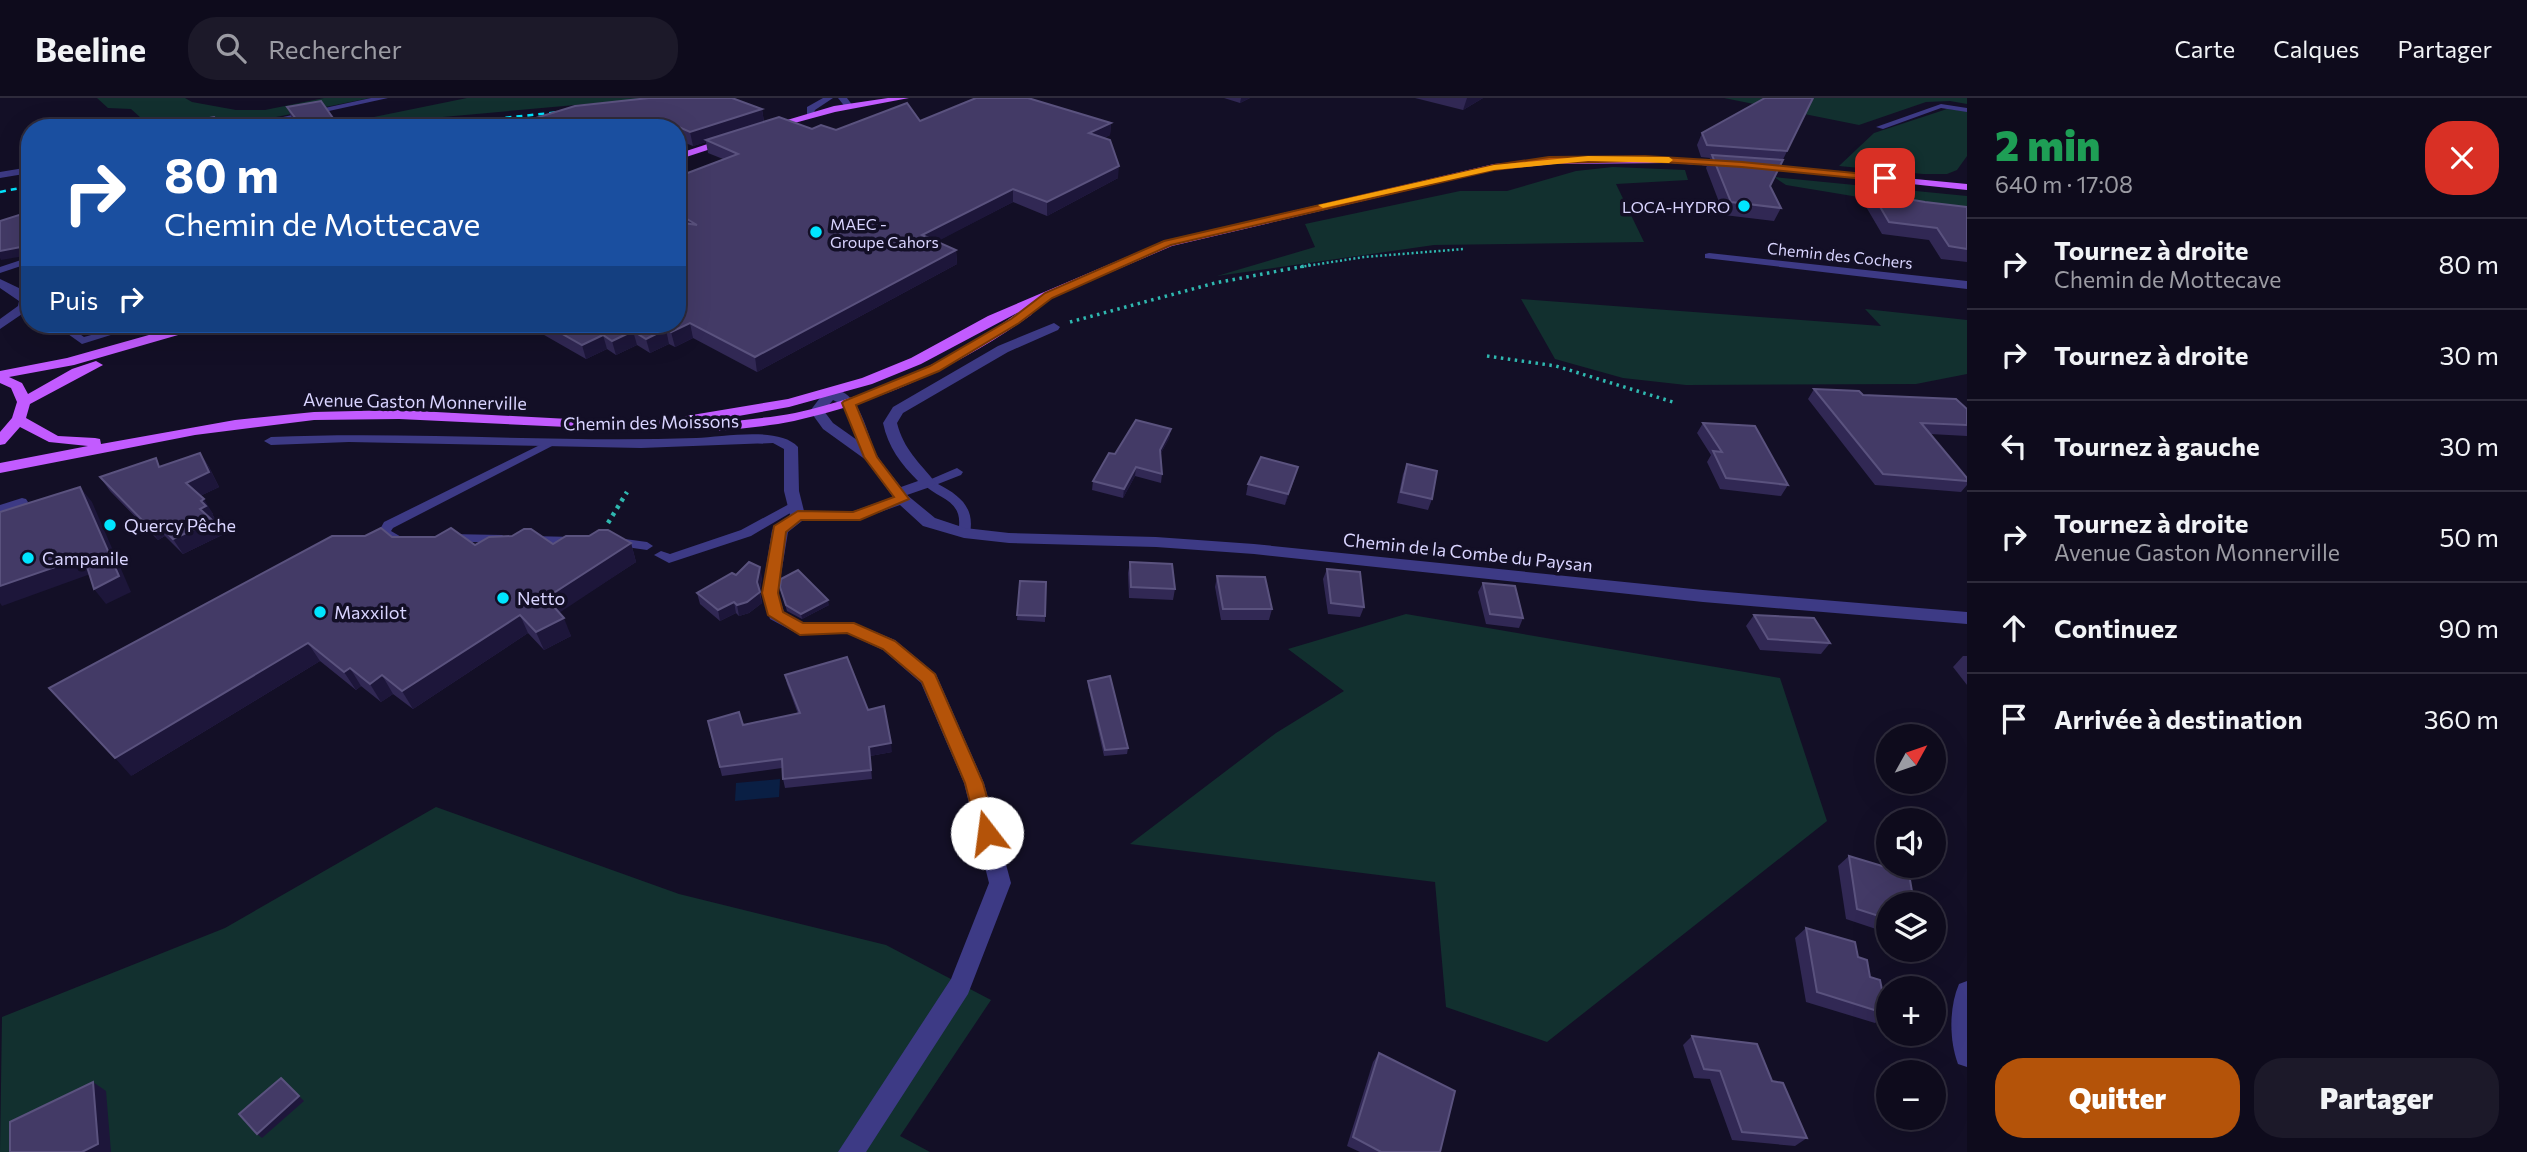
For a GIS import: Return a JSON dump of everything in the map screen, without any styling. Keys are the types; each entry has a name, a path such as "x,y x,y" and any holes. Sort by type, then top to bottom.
{"main road":[{"path":"757,131 846,102 905,98"},
{"path":"686,154 745,134"},
{"path":"1049,295 1168,243 1205,232 1494,167 1549,160 1645,159 1742,164 1967,187"},
{"name":"Avenue Gaston Monnerville","path":"643,427 722,415 831,393 916,361 992,319 1049,295"},
{"name":"Avenue Gaston Monnerville","path":"0,468 248,422 316,416 643,427 714,427 791,418 849,403 935,369 1015,321 1049,295"},
{"path":"0,377 69,362 170,333"},
{"path":"24,402 76,372 176,333"},
{"path":"0,377 17,386 24,402 19,419 0,441"},
{"name":"Avenue Gaston Monnerville","path":"19,419 41,436 64,442 147,440"}],"street":[{"path":"281,119 384,98"},
{"path":"810,114 810,109 829,98"},
{"path":"0,175 21,172"},
{"name":"Chemin des Cochers","path":"1709,256 1967,285"},
{"path":"0,283 21,295"},
{"path":"0,326 21,312"},
{"path":"851,1152 960,986 1000,883 974,783 929,679 889,645 848,627 800,629 776,615 770,593 779,530 795,511 855,516 928,483 908,463 893,442 890,424 898,410 1003,349 1054,327"},
{"path":"817,411 831,393 849,403"},
{"name":"Chemin de la Combe du Paysan","path":"849,403 871,457 900,496 929,522 964,533 1009,538 1156,542 1254,549 1703,596 1967,618"},
{"name":"Chemin de la Combe du Paysan","path":"817,411 828,426 871,457"},
{"name":"Chemin des Moissons","path":"271,441 349,438 641,444 776,439 791,447 795,511"},
{"path":"1967,992 1963,1031 1967,1055"}],"lane":[{"path":"1880,127 1941,106 1967,110"},
{"path":"0,270 21,263"},
{"path":"71,333 82,341 110,333"},
{"path":"550,443 388,525 384,533 391,538 593,541 647,546"},
{"path":"928,483 957,472"},
{"path":"928,483 957,500 966,512 964,533"},
{"path":"0,509 22,502"},
{"path":"662,555 669,559 746,533 795,511"}],"path":[{"path":"1054,327 1225,280 1359,258 1464,249"},
{"path":"1487,356 1510,356 1630,387 1673,402"}],"green space":[{"path":"97,98 185,98 192,102 236,110 265,110 324,98 370,98 266,119 142,119 131,109 108,108"},
{"path":"467,98 654,98 420,119 364,119"},
{"path":"1724,98 1967,98 1967,104 1950,101 1926,102 1859,125"},
{"path":"1947,109 1967,111 1967,156 1957,170 1947,174 1923,174 1839,166 1874,133"},
{"path":"1613,167 1685,170 1688,180 1616,184 1644,242 1434,245 1217,276 1315,247 1305,224 1460,191 1507,191 1576,171"},
{"path":"1774,177 1967,196 1967,215 1786,185"},
{"path":"1521,299 1881,326 1865,309 1967,320 1967,374 1916,384 1686,385 1623,378 1555,359"},
{"path":"1406,614 1780,678 1827,821 1547,1042 1446,1007 1435,882 1130,844 1276,733 1344,691 1288,649"},
{"path":"436,807 679,894 886,945 991,1000 900,1136 930,1152 0,1152 2,1017 225,928"}],"water":[{"path":"780,779 779,797 735,801 736,783"}],"building":[{"path":"649,98 732,98 762,109 690,132 686,130 686,119 532,119 575,106"},
{"name":"MAEC - Groupe Cahors","path":"976,98 1028,98 1111,123 1089,133 1110,140 1119,166 1047,202 1013,189 922,235 956,250 755,357 690,323 686,325 686,223 697,225 686,218 686,174 738,154 706,140 779,117 812,129 821,125 836,130 907,103 920,121"},
{"path":"1765,98 1813,98 1787,151 1707,145 1702,133"},
{"path":"321,101 334,119 296,119 287,107"},
{"path":"1712,155 1783,160 1770,186 1781,208 1731,202"},
{"path":"1872,193 1967,207 1967,249 1949,246 1937,228 1889,222"},
{"path":"21,214 21,247 0,251 0,221"},
{"name":"MAEC - Groupe Cahors","path":"561,333 629,333 612,341 603,335 582,345"},
{"name":"MAEC - Groupe Cahors","path":"636,333 658,333 646,339"},
{"path":"1814,389 1859,391 1863,395 1956,399 1967,409 1967,425 1921,423 1967,481 1883,474"},
{"path":"1136,420 1171,429 1160,450 1162,474 1136,467 1124,489 1093,481 1109,453 1115,454"},
{"path":"1703,423 1755,426 1788,485 1726,478 1713,451 1722,452"},
{"path":"200,453 209,472 186,483 204,499 201,501 206,506 200,509 213,521 173,539 155,521 147,525 100,477 156,458 159,467"},
{"path":"1261,457 1298,467 1288,494 1248,484"},
{"path":"1407,464 1437,471 1432,499 1401,492"},
{"path":"80,487 119,576 94,589 84,557 0,586 0,512"},
{"path":"381,528 392,537 435,537 451,528 475,545 489,537 512,536 524,529 531,529 553,544 566,536 589,536 599,530 608,530 631,543 546,598 564,618 536,632 520,615 402,691 382,675 370,684 350,668 344,672 308,643 115,758 49,688 332,536 365,536"},
{"path":"749,562 760,567 757,582 760,592 747,602 737,605 734,602 718,610 697,593 732,573 736,575"},
{"path":"1130,562 1172,564 1175,589 1131,587"},
{"path":"1327,569 1360,572 1364,607 1331,603"},
{"path":"798,570 828,600 801,614 786,605 780,587 781,579"},
{"path":"1217,576 1265,577 1272,609 1223,609"},
{"path":"1020,581 1046,582 1045,616 1017,615"},
{"path":"1483,583 1515,586 1523,618 1490,614"},
{"path":"1754,615 1814,618 1830,643 1768,639"},
{"path":"847,657 868,710 884,706 891,743 869,747 871,770 783,779 782,759 720,767 708,721 739,712 743,725 800,713 785,675"},
{"path":"1110,676 1128,748 1105,750 1088,681"},
{"path":"1849,856 1876,864 1876,878 1910,878 1912,892 1876,892 1876,915 1857,909"},
{"path":"1806,928 1855,942 1858,957 1867,960 1870,977 1876,979 1876,1011 1817,992"},
{"path":"1692,1036 1757,1044 1772,1081 1783,1083 1807,1138 1742,1132 1720,1071 1704,1069"},
{"path":"1379,1053 1455,1091 1440,1152 1381,1152 1353,1137"},
{"path":"281,1078 299,1096 257,1134 239,1114"},
{"path":"93,1082 98,1144 82,1152 10,1152 10,1122"}],"railway":[{"path":"493,119 570,111"},
{"path":"0,192 21,188"}],"slow traffic":[{"path":"1323,205 1494,167 1588,158 1669,160"}],"place":[{"name":"LOCA-HYDRO","path":"1744,206"},
{"name":"MAEC - Groupe Cahors","path":"816,232"},
{"name":"Quercy Pêche","path":"110,525"},
{"name":"Campanile","path":"28,558"},
{"name":"Netto","path":"503,598"},
{"name":"Maxxilot","path":"320,612"}],"route":[{"path":"987,833 974,783 929,679 889,645 848,627 800,629 776,615 770,593 779,530 798,516 855,516 902,499 871,457 849,403 935,369 1015,321 1049,295 1103,269 1168,243 1218,229 1494,167 1549,160 1645,159 1742,164 1885,178"}]}
